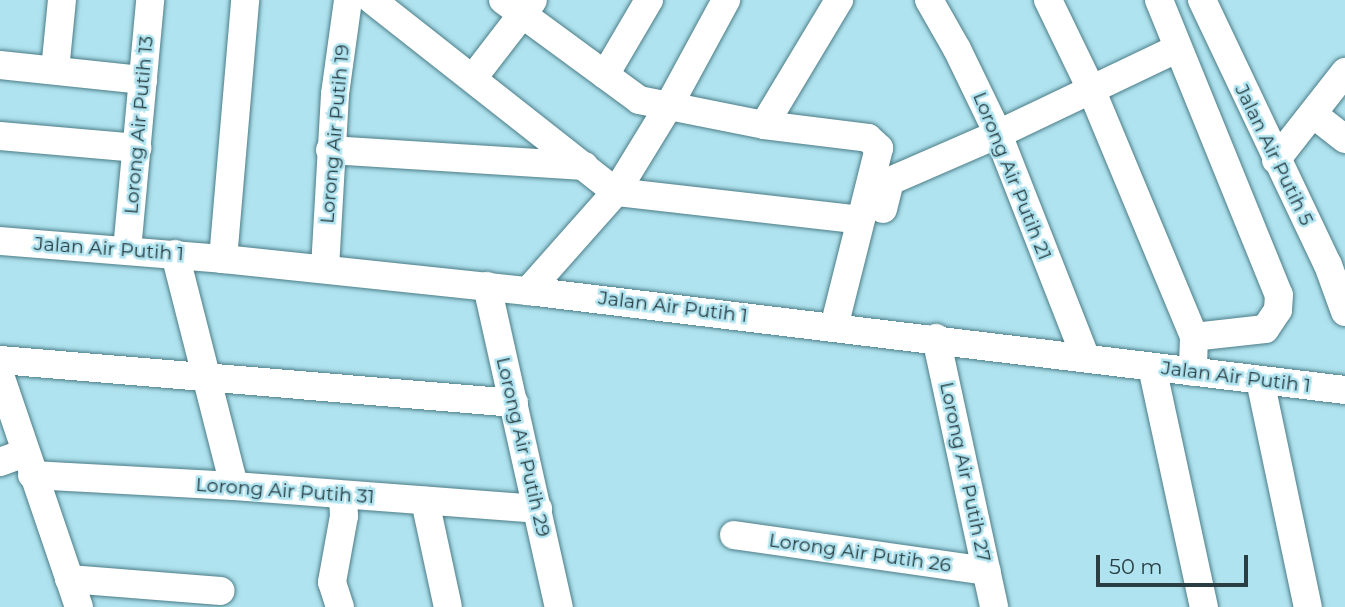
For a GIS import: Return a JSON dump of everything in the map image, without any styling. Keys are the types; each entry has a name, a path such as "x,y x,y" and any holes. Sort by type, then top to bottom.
{"street":[{"path":"55,70 62,0"},
{"name":"Lorong Air Putih 13","path":"127,250 150,0"},
{"path":"223,259 245,0"},
{"name":"Lorong Air Putih 19","path":"325,268 330,150 348,0"},
{"path":"372,0 616,192 872,215"},
{"path":"605,75 649,0"},
{"path":"528,291 616,192 668,107 726,0"},
{"path":"764,125 839,0"},
{"path":"1048,0 1091,89 1194,337 1193,372"},
{"path":"1159,0 1279,295 1278,310 1265,329 1194,337"},
{"name":"Jalan Air Putih 5","path":"1202,0 1221,47 1328,265 1345,312"},
{"name":"Lorong Air Putih 21","path":"931,1 998,134 1085,356"},
{"path":"473,78 520,5 639,100 764,125 868,138 879,148 872,215"},
{"path":"834,327 872,215 890,181 998,134 1091,89 1182,56 1221,47"},
{"path":"0,65 143,80"},
{"path":"1276,160 1345,72"},
{"path":"1313,114 1345,139"},
{"path":"0,136 137,148"},
{"path":"330,150 584,166"},
{"name":"Jalan Air Putih 1","path":"0,241 325,268 936,338 1345,390"},
{"path":"175,254 234,485"},
{"name":"Lorong Air Putih 29","path":"487,286 559,607"},
{"name":"Lorong Air Putih 27","path":"936,338 994,607"},
{"path":"0,360 514,403"},
{"path":"1152,367 1205,607"},
{"path":"0,375 19,463 79,607"},
{"path":"1260,380 1308,607"},
{"name":"Lorong Air Putih 31","path":"19,463 344,495 538,509"},
{"path":"340,607 332,582 344,516 344,495"},
{"path":"425,501 448,607"},
{"name":"Lorong Air Putih 26","path":"734,535 986,571"},
{"path":"69,579 221,591"}]}
